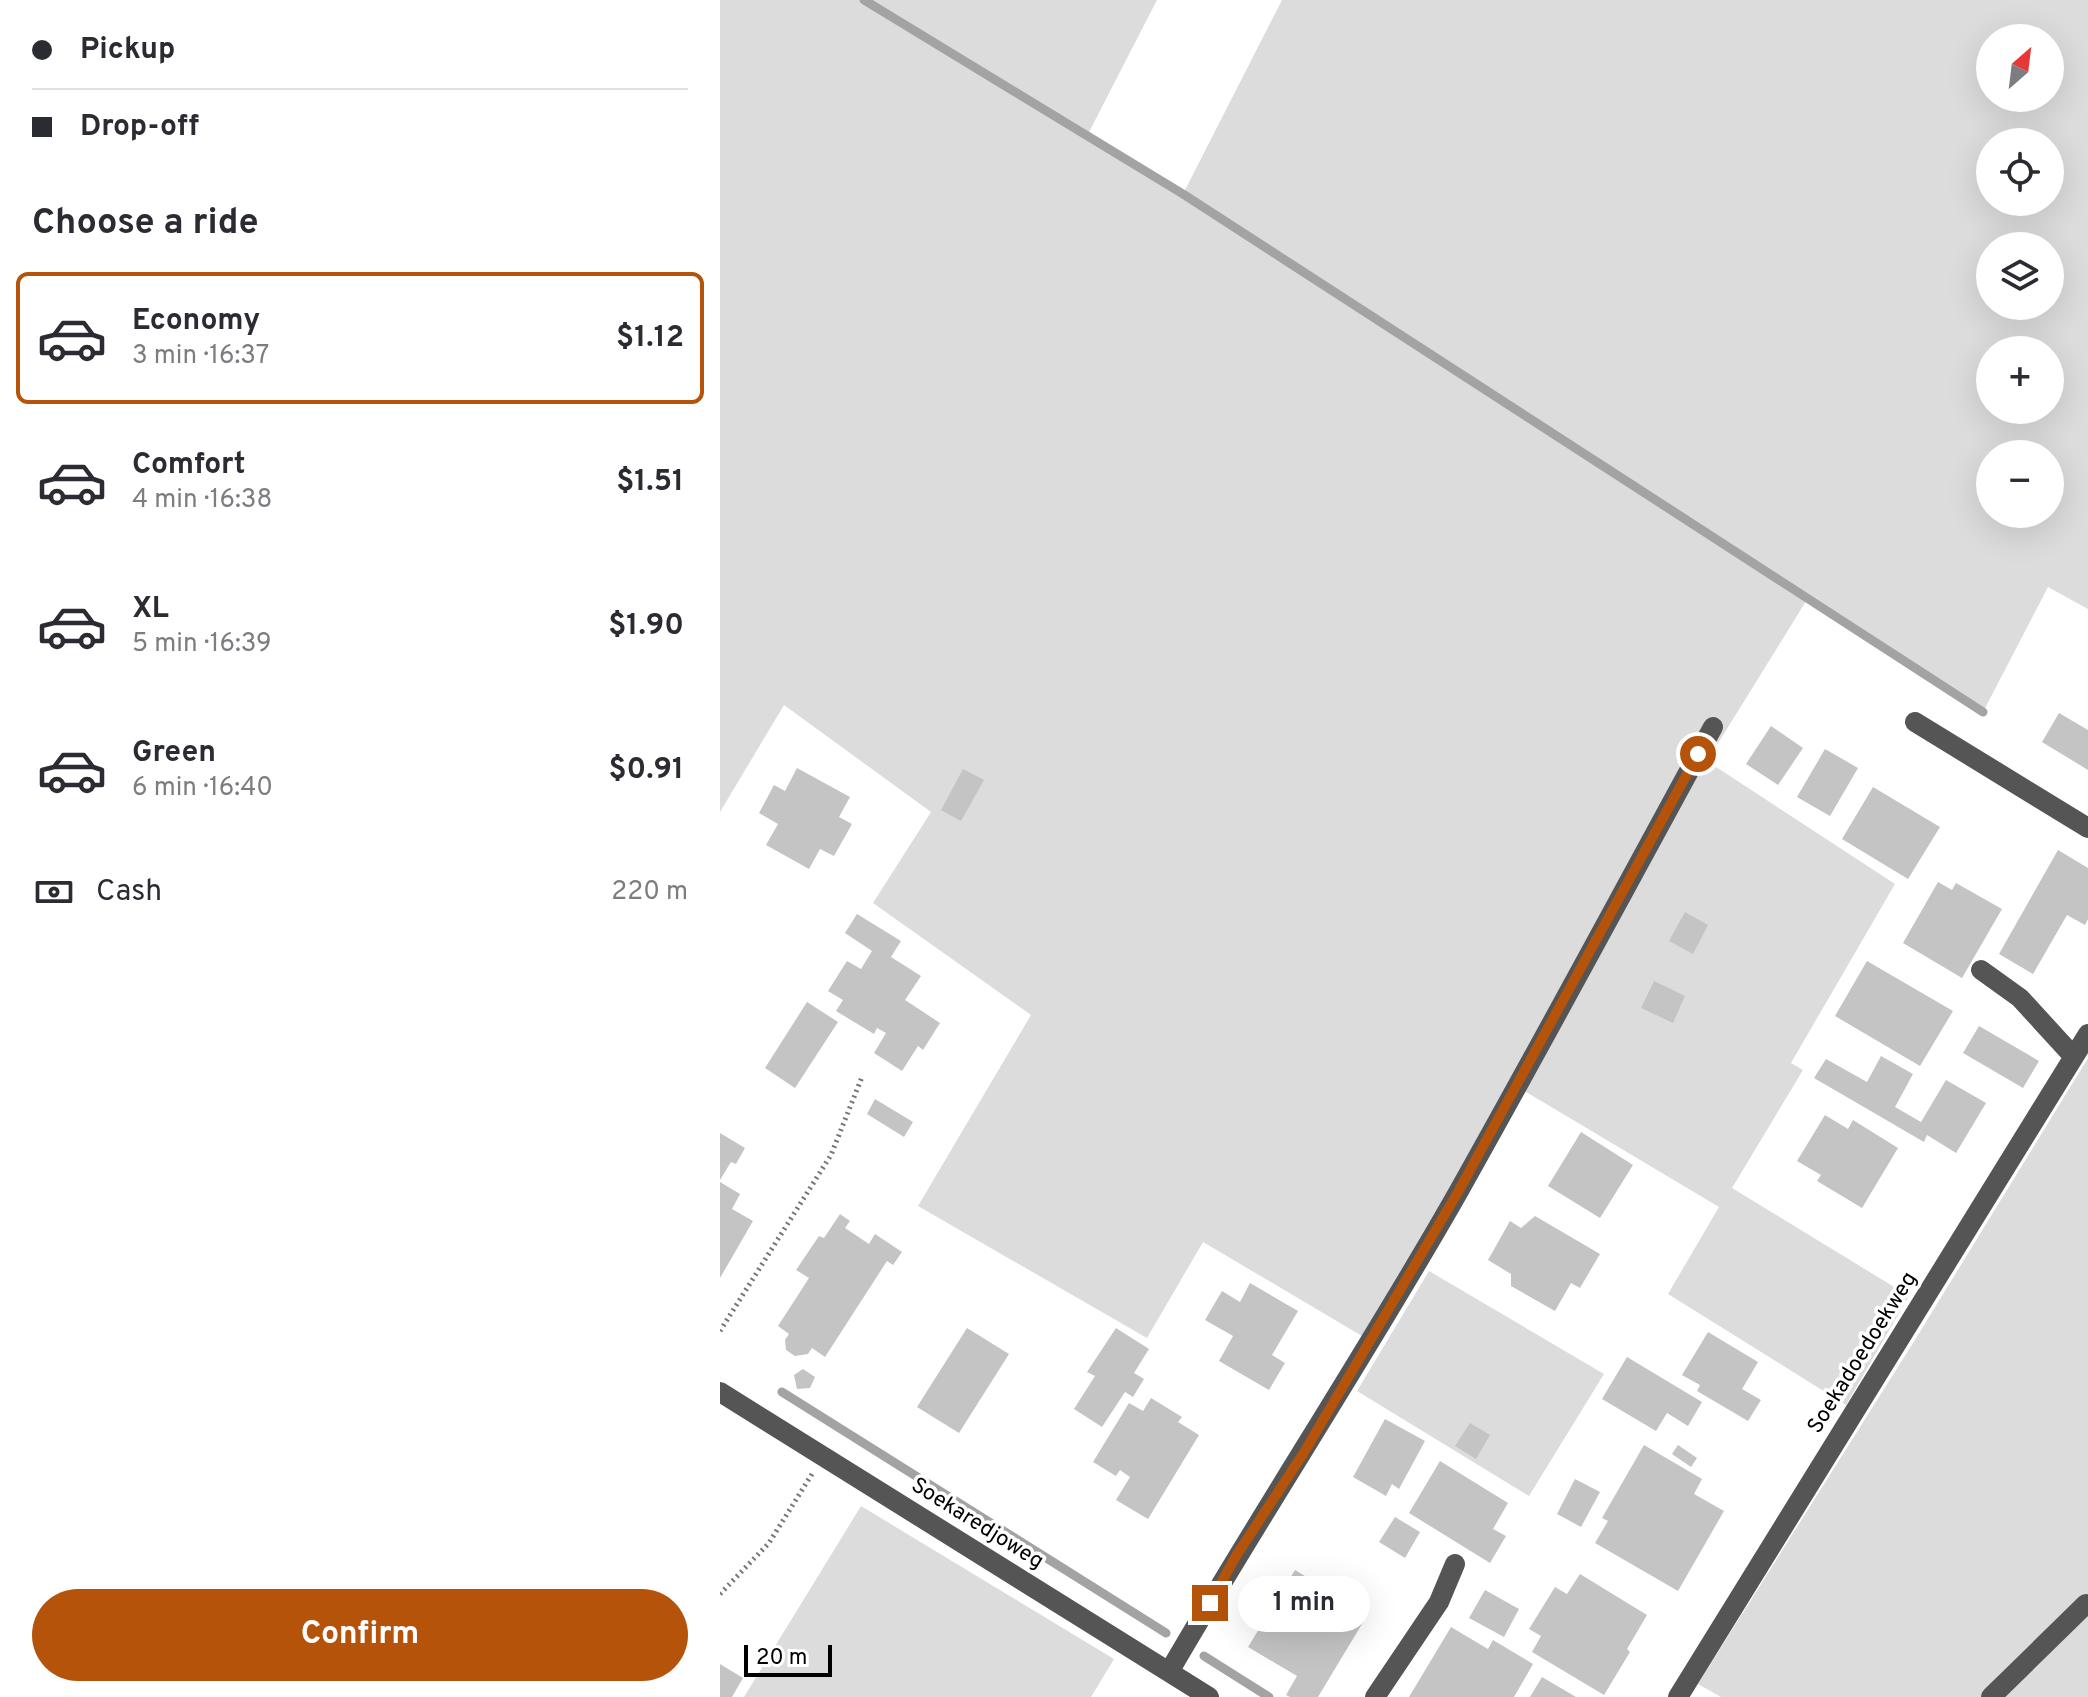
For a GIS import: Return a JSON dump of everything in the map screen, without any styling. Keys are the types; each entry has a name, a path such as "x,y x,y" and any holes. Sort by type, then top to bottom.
{"street":[{"path":"1915,722 2088,828"},
{"path":"1169,1672 1236,1556 1303,1454 1458,1192 1713,727"},
{"path":"1981,970 2020,998 2074,1057"},
{"name":"Soekadoedoekweg","path":"1678,1697 2088,1034"},
{"name":"Soekaredjoweg","path":"720,1392 1209,1697"},
{"path":"1375,1697 1439,1602 1455,1564"},
{"path":"1991,1697 2086,1604"}],"path":[{"path":"720,1331 831,1155 862,1077"},
{"path":"720,1594 769,1543 824,1456"}],"shaded area":[{"path":"720,0 1157,0 1087,136 1183,194 1282,0 2088,0 2088,609 2048,587 1983,712 1808,598 1707,761 1895,884 1791,1063 1803,1070 1732,1188 1909,1296 1846,1405 1668,1294 1719,1207 1511,1083 1362,1336 1203,1242 1147,1338 918,1206 1031,1015 873,903 931,812 784,705 720,812"},
{"path":"2088,1058 2088,1697 1721,1697 1698,1684 1913,1343"},
{"path":"1429,1271 1604,1374 1529,1496 1357,1391"},
{"path":"861,1506 1114,1659 1091,1697 744,1697"}],"building":[{"path":"2059,713 2088,730 2088,770 2042,742"},
{"path":"1771,726 1803,748 1778,785 1746,764"},
{"path":"1825,749 1858,768 1830,816 1797,797"},
{"path":"797,768 850,797 839,817 852,824 834,856 820,849 809,869 766,845 778,824 759,813 774,785 785,791"},
{"path":"963,769 984,780 961,821 941,810"},
{"path":"1873,787 1940,827 1908,879 1842,839"},
{"path":"2058,850 2088,868 2088,919 2085,925 2067,915 2033,974 1999,954"},
{"path":"1938,882 1952,890 1956,883 2002,909 1962,978 1903,943"},
{"path":"1685,912 1708,925 1693,954 1669,941"},
{"path":"857,914 901,941 891,957 921,976 905,1000 940,1023 923,1050 918,1046 902,1071 874,1053 886,1033 877,1028 874,1034 836,1011 843,1000 828,991 847,961 861,969 872,951 845,933"},
{"path":"1867,961 1953,1011 1920,1066 1835,1016"},
{"path":"1654,981 1685,996 1673,1023 1641,1008"},
{"path":"807,1002 838,1022 795,1088 765,1068"},
{"path":"1979,1026 2039,1061 2023,1088 1963,1053"},
{"path":"1881,1056 1913,1074 1895,1107 1921,1122 1946,1080 1986,1103 1956,1153 1927,1135 1924,1142 1814,1078 1826,1059 1867,1082"},
{"path":"875,1099 913,1122 904,1137 867,1114"},
{"path":"1825,1115 1848,1129 1853,1120 1898,1148 1862,1208 1817,1181 1821,1175 1797,1161"},
{"path":"1581,1132 1633,1165 1600,1218 1548,1186"},
{"path":"720,1133 745,1148 736,1164 731,1162 720,1180"},
{"path":"720,1182 740,1194 732,1209 753,1221 720,1278"},
{"path":"840,1214 850,1221 845,1228 869,1244 875,1234 902,1252 893,1265 887,1261 825,1357 812,1348 808,1354 795,1356 786,1350 785,1340 789,1334 778,1326 809,1278 796,1270 819,1236 824,1238"},
{"path":"1535,1216 1600,1254 1580,1288 1571,1283 1555,1311 1511,1286 1511,1274 1488,1260 1510,1221 1521,1228"},
{"path":"1250,1283 1298,1311 1272,1355 1285,1363 1269,1390 1219,1361 1233,1336 1205,1320 1222,1291 1240,1302"},
{"path":"967,1328 1009,1354 959,1433 917,1407"},
{"path":"1116,1328 1149,1349 1134,1373 1144,1379 1133,1397 1125,1392 1102,1427 1074,1409 1095,1376 1087,1372"},
{"path":"1708,1332 1758,1362 1742,1389 1761,1400 1748,1421 1697,1391 1700,1385 1682,1375"},
{"path":"1627,1357 1702,1402 1688,1426 1667,1413 1656,1431 1602,1399"},
{"path":"803,1369 815,1377 810,1388 797,1389 794,1375"},
{"path":"1151,1398 1182,1417 1178,1422 1199,1435 1148,1519 1116,1500 1130,1477 1120,1470 1116,1476 1093,1462 1129,1403 1143,1411"},
{"path":"1385,1419 1425,1441 1399,1489 1392,1484 1386,1496 1353,1477"},
{"path":"1470,1423 1490,1435 1476,1459 1455,1446"},
{"path":"1644,1445 1702,1479 1694,1494 1724,1511 1678,1591 1595,1543 1608,1521 1602,1518"},
{"path":"1678,1445 1697,1458 1691,1467 1672,1454"},
{"path":"1440,1461 1508,1503 1493,1529 1506,1536 1490,1563 1409,1513"},
{"path":"1575,1479 1600,1492 1581,1527 1557,1514"},
{"path":"1395,1517 1420,1532 1405,1558 1379,1542"},
{"path":"1295,1570 1368,1614 1318,1697 1286,1695 1297,1676 1248,1647"},
{"path":"1580,1574 1647,1615 1627,1649 1630,1652 1604,1695 1532,1652 1541,1636 1529,1629 1555,1587 1567,1594"},
{"path":"1485,1590 1519,1609 1504,1637 1469,1618"},
{"path":"1451,1627 1488,1649 1493,1640 1533,1664 1514,1697 1409,1697"},
{"path":"720,1664 743,1678 732,1697 720,1697"},
{"path":"1542,1677 1576,1697 1530,1697"}],"waterway":[{"path":"864,0 1183,194 1983,712"},
{"path":"782,1392 1166,1633"},
{"path":"1204,1656 1269,1697"}],"route":[{"path":"1210,1603 1236,1556 1303,1454 1458,1192 1698,754"}]}
